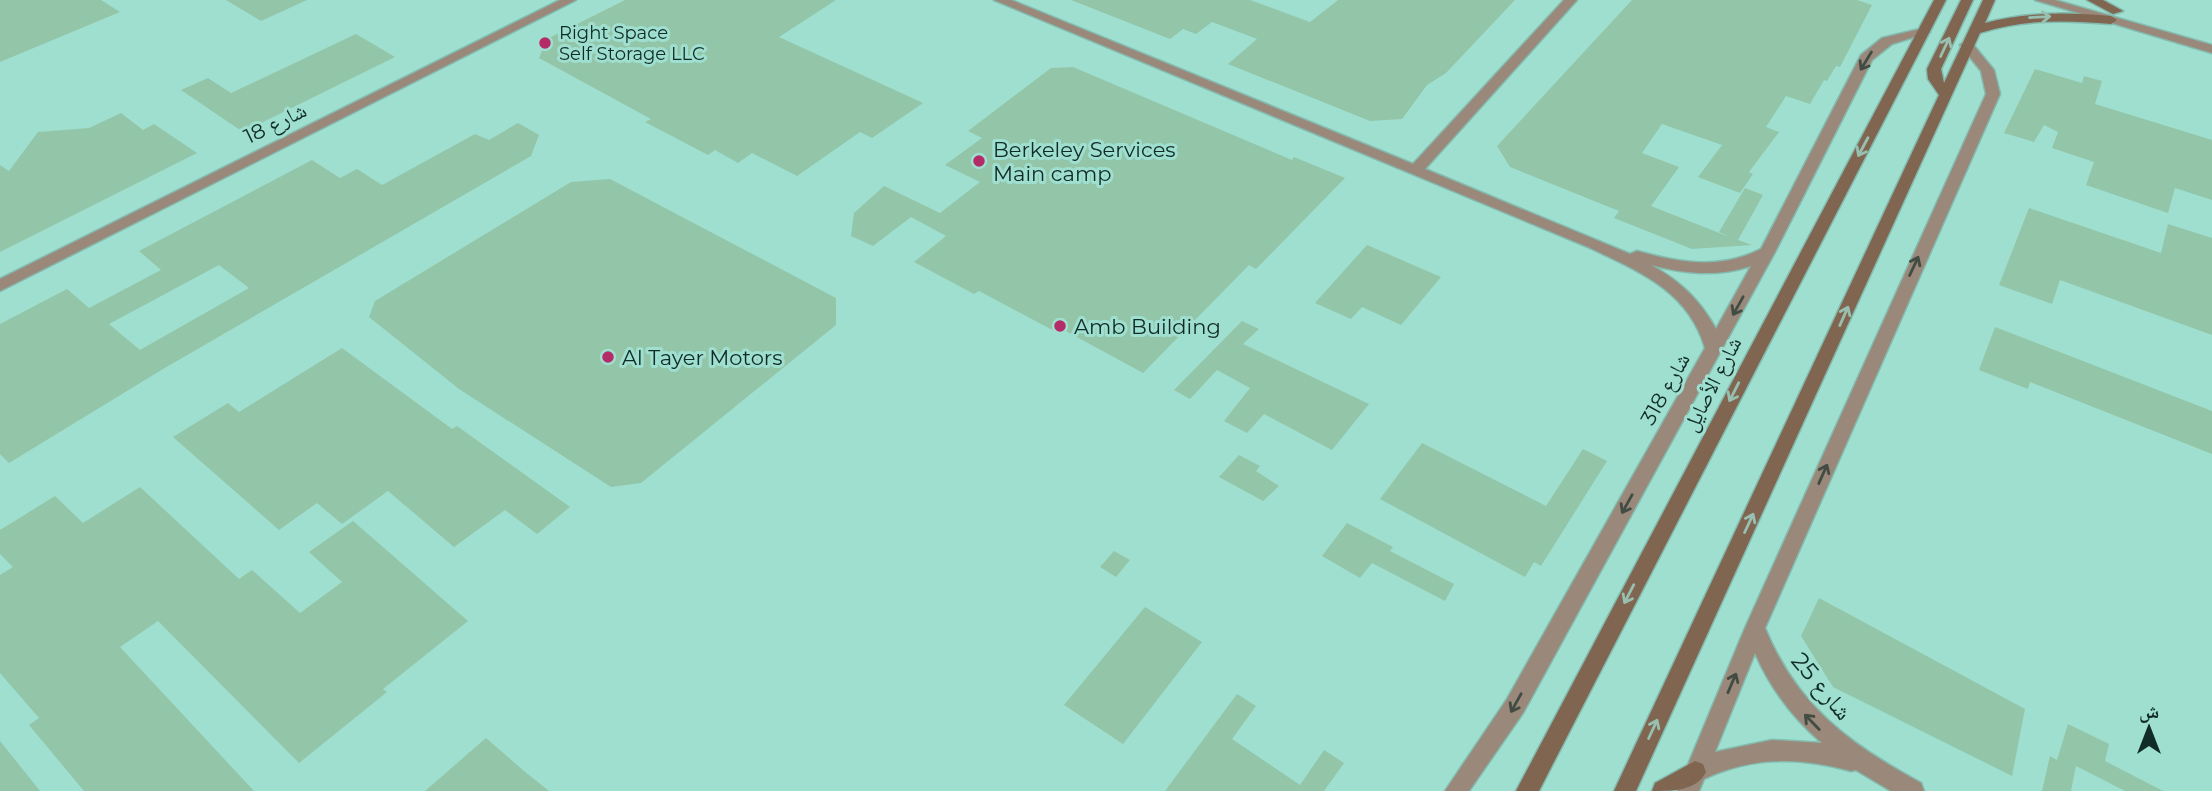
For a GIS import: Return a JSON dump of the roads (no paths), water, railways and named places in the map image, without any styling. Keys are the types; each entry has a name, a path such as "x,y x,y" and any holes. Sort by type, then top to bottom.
{"main road":[{"path":"1920,0 1927,25"},
{"name":"شارع الأصايل","path":"1527,791 1940,0"},
{"path":"1944,93 1935,79 1934,69 1967,0"},
{"path":"1625,791 1989,0"},
{"path":"2093,0 2114,15"},
{"path":"1970,38 2002,22 2037,17 2114,15"},
{"path":"1663,791 1692,782"}],"street":[{"name":"شارع 18","path":"0,286 570,0"},
{"path":"1000,0 1593,243 1658,276 1687,298 1706,323 1714,349"},
{"path":"1416,170 1571,0"},
{"path":"2041,0 2212,37"},
{"path":"2078,0 2212,49"},
{"name":"شارع 318","path":"1456,791 1515,706 1767,252 1866,58 1887,41 1927,25"},
{"path":"1692,782 1755,628 1993,94 1987,70 1970,38"},
{"path":"1593,243 1693,269 1736,267 1767,252"},
{"name":"شارع 25","path":"1755,628 1772,669 1819,729 1865,765 1913,791"},
{"name":"شارع 25","path":"1692,782 1718,760 1772,749 1802,750 1865,765"}],"place":[{"name":"Right Space Self Storage LLC","path":"545,43"},
{"name":"Berkeley Services Main camp","path":"979,161"},
{"name":"Amb Building","path":"1060,326"},
{"name":"Al Tayer Motors","path":"608,357"}]}
